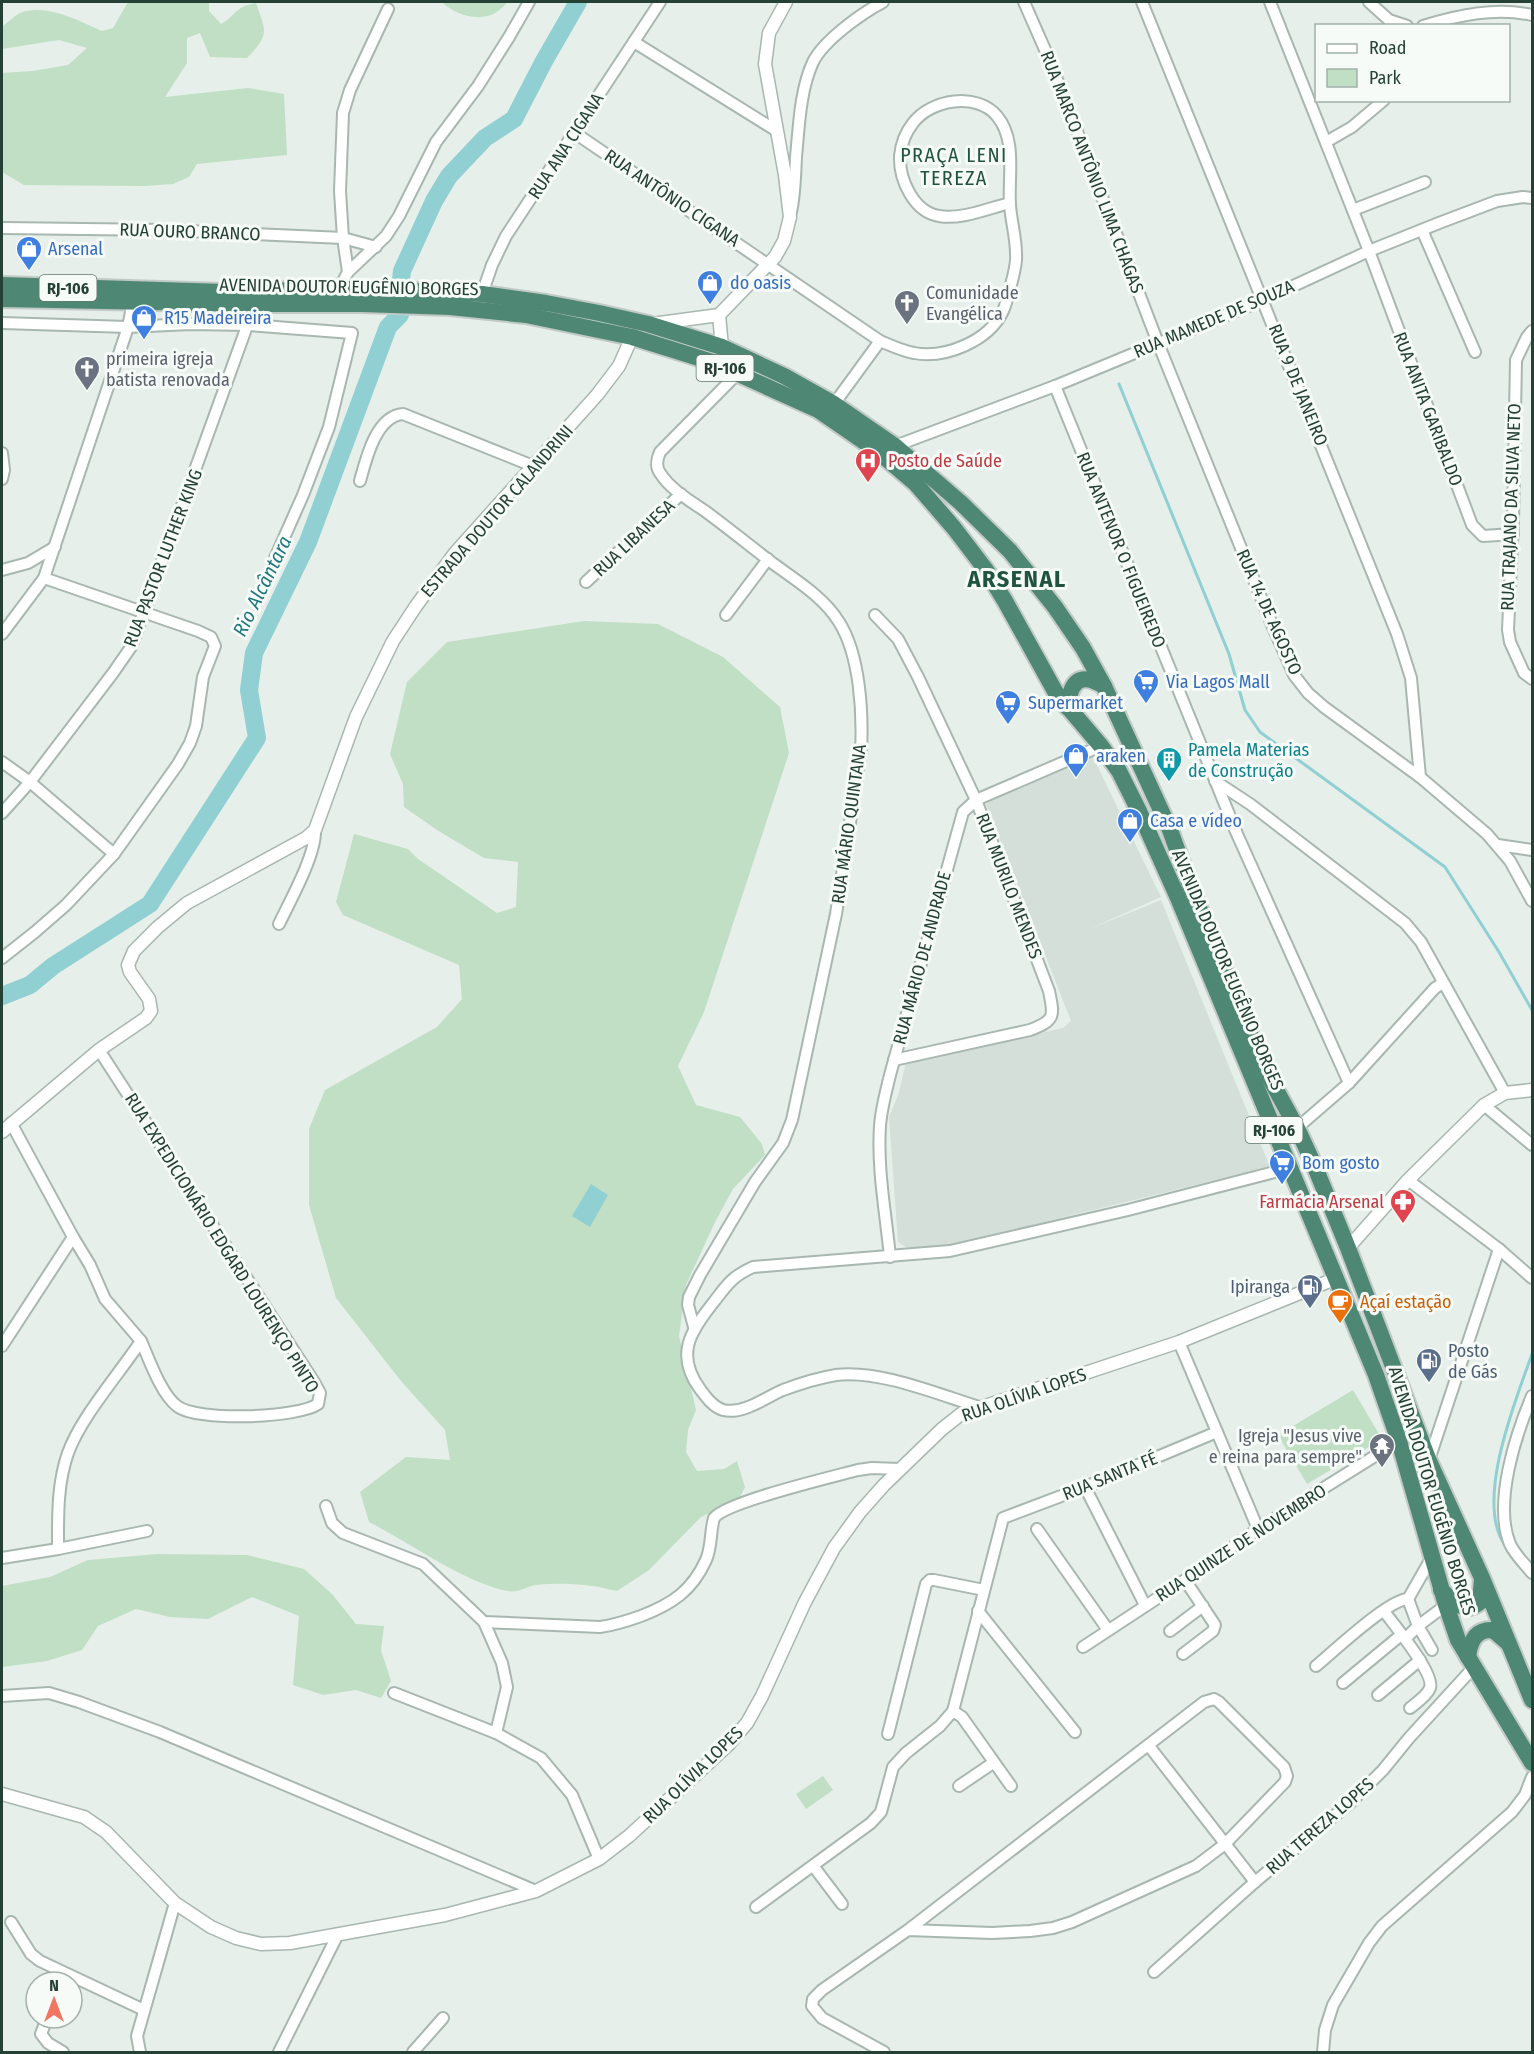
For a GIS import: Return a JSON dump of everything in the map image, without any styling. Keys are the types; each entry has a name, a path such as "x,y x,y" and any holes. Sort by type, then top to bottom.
{"highway":[{"name":"AVENIDA DOUTOR EUGÊNIO BORGES","path":"2,285 224,292 339,290 362,297"},
{"name":"AVENIDA DOUTOR EUGÊNIO BORGES","path":"450,300 482,294 546,303 648,324 722,347 784,376 834,404 895,446 961,503 1010,551 1055,607 1083,648 1104,686 1170,830 1263,1066 1297,1128 1348,1248 1429,1461 1482,1578 1533,1700"},
{"name":"AVENIDA DOUTOR EUGÊNIO BORGES","path":"2,299 255,304 362,297 450,300 526,315 632,337 678,350 738,374 818,410 876,450 916,484 986,570 1044,674 1067,707 1119,771 1143,819 1183,909 1376,1376 1399,1441 1443,1597 1458,1640 1533,1763"},
{"path":"1067,707 1070,689 1080,680 1090,679 1104,686"},
{"path":"1443,1597 1466,1608 1474,1607 1480,1602 1482,1578"},
{"path":"1471,1662 1470,1644 1474,1637 1482,1631 1497,1632 1511,1646"}],"street":[{"path":"339,290 348,272 376,247 399,216 436,142 478,86 529,2"},
{"name":"RUA ANA CIGANA","path":"482,294 492,265 506,236 660,2"},
{"path":"786,2 769,33 765,64 790,217"},
{"path":"648,324 719,315 775,257 784,241 794,201 799,126 807,79 814,60 849,23 883,2"},
{"name":"RUA MARCO ANTÔNIO LIMA CHAGAS","path":"1024,2 1050,60 1158,343"},
{"name":"RUA 9 DE JANEIRO","path":"1142,2 1389,612 1406,660 1414,699 1419,777"},
{"path":"1270,2 1368,251"},
{"path":"1376,4 1389,20 1401,24"},
{"path":"348,272 340,191 343,113 350,90 388,9"},
{"path":"1429,24 1448,18 1491,12 1533,15"},
{"path":"634,42 777,131"},
{"path":"957,101 979,103 997,116 1007,137 1010,158 1010,203 961,215 940,217 924,211 909,193 900,156 906,133 914,120 938,105 957,101"},
{"path":"1326,142 1352,127 1382,102"},
{"name":"RUA ANTÔNIO CIGANA","path":"575,133 880,340 913,353 933,353 957,349 989,329 1002,313 1017,256 1010,203"},
{"path":"1353,210 1425,182"},
{"name":"RUA MAMEDE DE SOUZA","path":"895,446 1055,386 1263,300 1368,251 1422,230 1497,201 1523,197 1533,198"},
{"name":"RUA OURO BRANCO","path":"2,228 165,230 343,238 376,247"},
{"path":"1422,230 1475,352"},
{"name":"RUA ANITA GARIBALDO","path":"1368,251 1472,525 1482,536 1513,534"},
{"path":"2,634 44,578 128,327 133,302"},
{"name":"RUA PASTOR LUTHER KING","path":"2,813 30,782 114,674 131,647 255,304"},
{"path":"719,315 722,347"},
{"path":"2,323 128,327 190,324 249,325 352,333 329,427 303,495 275,558"},
{"name":"RUA TRAJANO DA SILVA NETO","path":"1533,331 1527,337 1516,360 1513,534 1508,630 1510,642 1524,673 1533,680"},
{"name":"ESTRADA DOUTOR CALANDRINI","path":"279,924 311,852 315,830 356,717 393,641 455,553 619,366 632,337"},
{"path":"834,404 880,340"},
{"name":"RUA 14 DE AGOSTO","path":"1158,343 1294,675 1308,693 1324,707 1419,777 1498,845 1533,901"},
{"name":"RUA MÁRIO QUINTANA","path":"694,1327 688,1305 689,1297 755,1182 783,1143 792,1120 836,915 862,733 857,677 848,640 840,622 822,602 681,494 660,474 656,460 660,452 738,374"},
{"name":"RUA ANTENOR O FIGUEIREDO","path":"1055,386 1215,781 1349,1083"},
{"path":"360,481 367,456 382,426 390,418 403,414 533,466"},
{"path":"2,453 4,470 2,479"},
{"name":"RUA LIBANESA","path":"586,582 681,494"},
{"path":"2,570 28,563 55,547"},
{"path":"726,615 768,560"},
{"path":"2,958 66,905 114,854 178,764 190,743 196,726 198,699 203,677 215,646 211,637 198,630 44,578"},
{"name":"RUA MURILO MENDES","path":"875,615 898,639 976,800 1049,991 1053,1015 1050,1021 1030,1030 894,1060"},
{"path":"976,800 1101,746"},
{"path":"2,762 30,782 114,854"},
{"path":"1215,781 1250,804 1405,923 1421,942 1505,1093"},
{"name":"RUA MÁRIO DE ANDRADE","path":"890,1257 880,1128 894,1060 963,812 976,800"},
{"path":"58,1549 58,1496 67,1455 76,1434 141,1341 105,1299 90,1265 6,1128 99,1050 146,1018 151,1011 149,999 130,972 128,964 134,951 158,927 187,903 306,838 315,830"},
{"path":"1498,845 1533,850"},
{"path":"1297,1128 1349,1083 1435,988 1443,983"},
{"name":"RUA EXPEDICIONÁRIO EDGARD LOURENÇO PINTO","path":"99,1050 314,1382 320,1393 318,1404 280,1414 237,1417 191,1412 177,1407 167,1394 141,1341"},
{"path":"1348,1248 1408,1180 1484,1105 1505,1093 1533,1090"},
{"path":"1484,1105 1533,1145"},
{"path":"982,1408 866,1375 836,1375 784,1390 743,1408 723,1410 713,1404 692,1377 688,1363 688,1346 694,1327 736,1275 753,1268 766,1265 950,1251 1128,1210 1290,1168"},
{"path":"1408,1180 1499,1249 1533,1278"},
{"path":"2,1346 73,1238"},
{"path":"1429,1461 1499,1249"},
{"name":"RUA OLÍVIA LOPES","path":"2,1794 84,1817 106,1832 175,1902 211,1927 236,1938 261,1944 290,1942 445,1916 536,1892 599,1859 629,1836 728,1745 747,1723 762,1696 834,1548 860,1512 900,1469 961,1414 1179,1342 1337,1278"},
{"path":"1179,1342 1258,1529"},
{"path":"1533,1396 1514,1445 1508,1471 1505,1503 1505,1521 1510,1544 1533,1573"},
{"name":"RUA SANTA FÉ","path":"984,1590 1003,1518 1085,1487 1217,1432"},
{"name":"RUA QUINZE DE NOVEMBRO","path":"1083,1647 1258,1529 1399,1441"},
{"path":"484,1622 600,1627 615,1625 661,1608 678,1598 691,1585 707,1558 714,1518 724,1510 858,1470 900,1469"},
{"path":"1085,1487 1146,1605"},
{"path":"326,1506 336,1529 423,1564 484,1622 502,1663 507,1687 496,1733"},
{"path":"1037,1529 1108,1630"},
{"path":"2,1558 147,1531"},
{"path":"1316,1666 1384,1611 1398,1601 1408,1599 1432,1557"},
{"path":"756,1907 872,1824 881,1812 893,1767 906,1753 940,1726 953,1711 984,1590 934,1580 926,1584 888,1734"},
{"path":"1183,1654 1214,1631 1213,1621 1185,1580"},
{"path":"1343,1683 1418,1626 1443,1597"},
{"path":"1408,1599 1418,1626 1431,1650"},
{"path":"1170,1631 1203,1606"},
{"path":"978,1611 1074,1732"},
{"path":"1384,1611 1420,1660 1430,1679 1430,1688 1410,1708"},
{"path":"1378,1695 1420,1660"},
{"name":"RUA TEREZA LOPES","path":"1154,1972 1255,1882 1351,1802 1383,1770 1471,1662"},
{"path":"2,1696 49,1693 79,1702 160,1732 536,1892"},
{"path":"394,1693 496,1733 541,1758 572,1795 599,1859"},
{"path":"884,2052 822,2018 812,2006 813,1999 822,1990 908,1930 1204,1702 1219,1701 1284,1767 1287,1776 1285,1782 1225,1844 1196,1866 1083,1917 1053,1928 992,1933 908,1930"},
{"path":"953,1711 962,1717 1011,1786"},
{"path":"1149,1746 1255,1882"},
{"path":"959,1786 993,1763"},
{"path":"1323,2052 1324,2030 1333,2005 1375,1934 1396,1912 1512,1812 1525,1795 1533,1777"},
{"path":"814,1867 842,1904"},
{"path":"140,2052 137,2036 175,1902"},
{"path":"10,1922 30,1954 53,1970"},
{"path":"279,2052 338,1934"},
{"path":"84,1986 144,2010"},
{"path":"414,2052 443,2018"},
{"path":"42,2030 43,2038 63,2052"}],"shaded area":[{"path":"1092,755 1161,897 1087,930 1161,900 1270,1167 928,1250 906,1247 898,1242 889,1117 899,1093 906,1062 1063,1028 1071,1021 986,804"}],"green space":[{"path":"128,2 209,2 209,11 221,24 240,9 256,3 264,32 260,43 247,58 210,57 200,33 187,38 187,63 165,97 248,88 284,94 287,155 197,164 189,177 173,184 144,186 24,185 2,172 2,73 68,65 87,48 59,40 2,49 2,27 20,13 41,10 62,14 102,31 113,28"},
{"path":"442,2 508,2 491,15 476,17 457,12"},
{"path":"584,621 658,624 723,657 780,707 789,753 704,1012 678,1066 696,1105 740,1117 762,1144 765,1155 733,1189 715,1222 686,1285 679,1336 696,1410 688,1430 686,1452 697,1471 724,1469 737,1461 745,1487 739,1499 701,1517 649,1570 617,1591 587,1585 556,1584 535,1585 511,1591 491,1587 474,1580 369,1522 360,1492 406,1457 450,1460 445,1430 401,1381 336,1298 309,1205 309,1129 325,1090 437,1027 462,999 459,965 343,915 336,902 354,834 408,849 418,859 497,913 516,907 518,862 484,858 404,807 403,784 390,754 407,682 447,642"},
{"path":"1353,1390 1382,1439 1307,1484 1278,1435"},
{"path":"157,1554 247,1555 304,1569 332,1594 356,1624 384,1626 381,1650 391,1681 381,1698 356,1690 323,1695 293,1685 299,1616 252,1597 208,1619 170,1617 136,1609 98,1626 82,1650 47,1661 2,1667 2,1586 50,1577 88,1560"},
{"path":"823,1776 833,1790 806,1809 796,1794"}],"water":[{"path":"591,1184 608,1195 590,1227 572,1216"}],"waterway":[{"name":"Rio Alcântara","path":"401,280 402,271 434,201 449,176 485,138 514,119 578,2"},
{"name":"Rio Alcântara","path":"2,996 30,985 53,966 150,904 257,738 249,690 254,653 308,542 388,327 400,315"},
{"path":"1119,384 1229,654 1245,710 1260,732 1445,867 1499,952 1532,1010"},
{"path":"1505,1545 1497,1526 1494,1503 1496,1478 1508,1423 1532,1354"}],"place":[{"name":"Arsenal","path":"29,272"},
{"name":"do oasis","path":"710,306"},
{"name":"Comunidade Evangélica","path":"907,326"},
{"name":"R15 Madeireira","path":"144,341"},
{"name":"primeira igreja batista renovada","path":"87,392"},
{"name":"Posto de Saúde","path":"868,484"},
{"name":"Via Lagos Mall","path":"1146,705"},
{"name":"Supermarket","path":"1008,726"},
{"name":"araken","path":"1076,779"},
{"name":"Pamela Materias de Construção","path":"1169,783"},
{"name":"Casa e vídeo","path":"1130,844"},
{"name":"Bom gosto","path":"1282,1186"},
{"name":"Farmácia Arsenal","path":"1403,1225"},
{"name":"Ipiranga","path":"1310,1310"},
{"name":"Açaí estação","path":"1340,1325"},
{"name":"Posto de Gás","path":"1429,1384"},
{"name":"Igreja \"Jesus vive e reina para sempre\"","path":"1382,1469"}],"district":[{"name":"PRAÇA LENI TEREZA","path":"954,166"},
{"name":"ARSENAL","path":"1017,579"}]}
